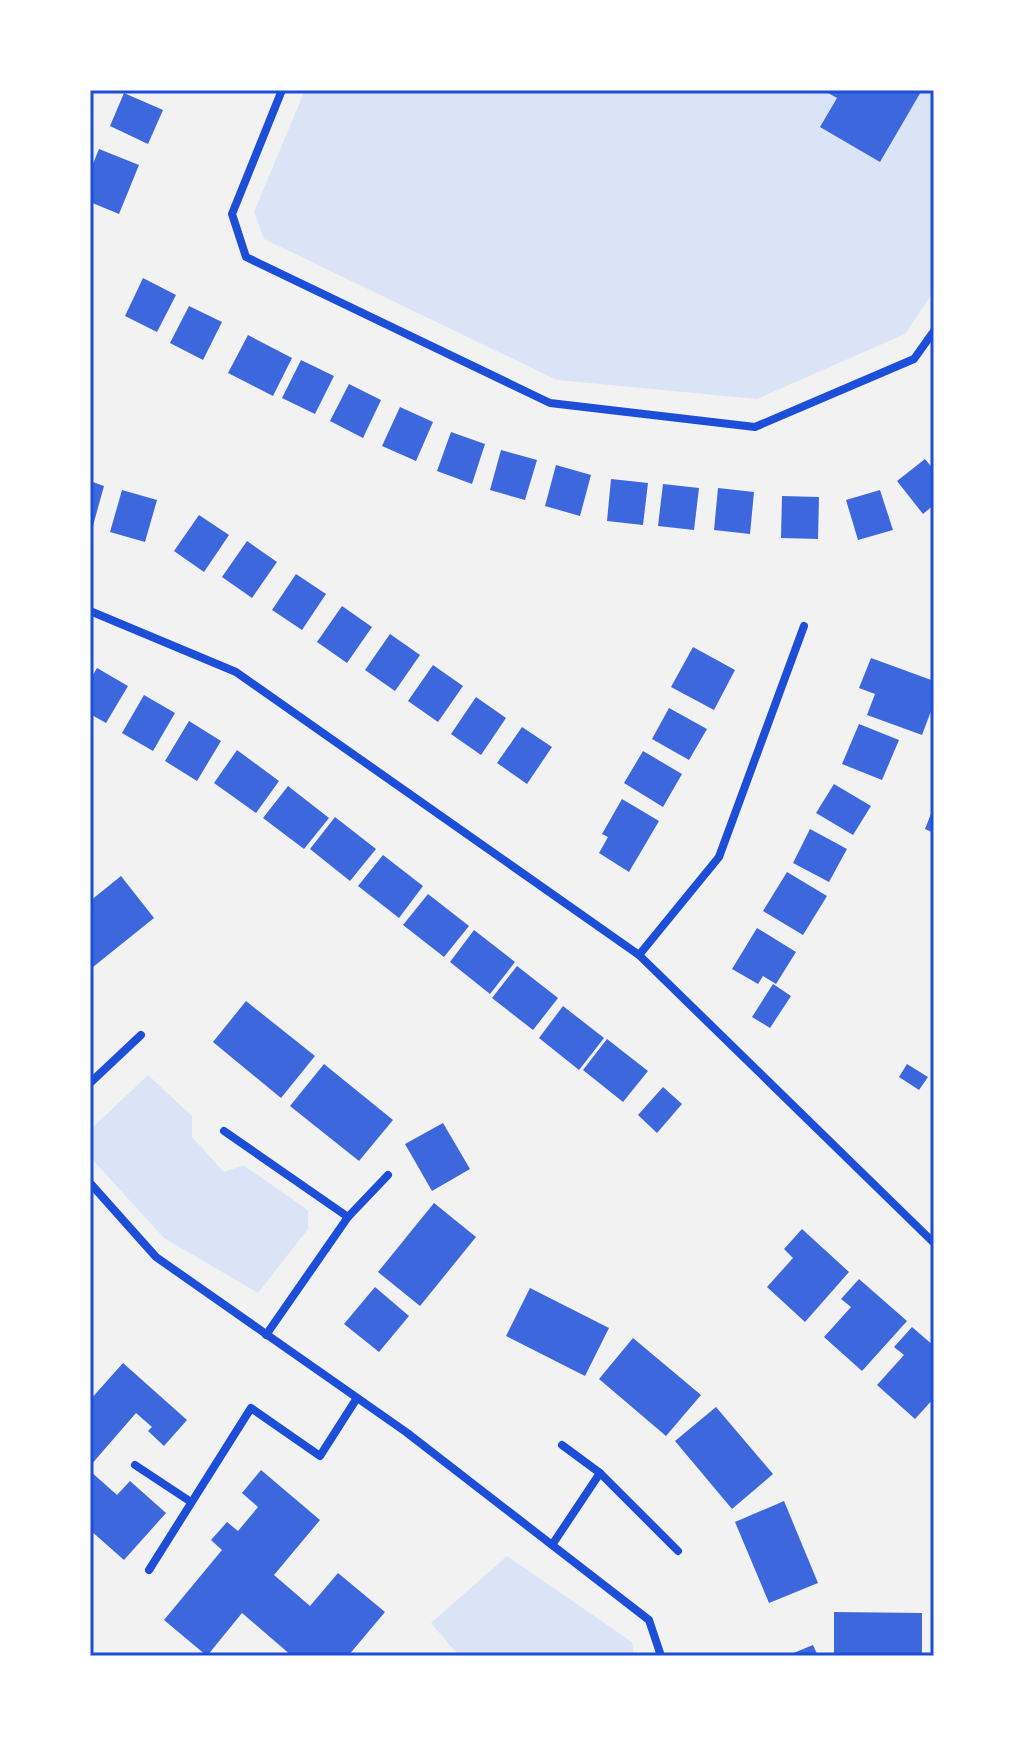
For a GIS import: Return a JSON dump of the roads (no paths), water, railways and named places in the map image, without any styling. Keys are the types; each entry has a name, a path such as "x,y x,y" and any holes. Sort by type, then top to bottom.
{"street":[{"path":"282,90 232,214 246,257 550,403 755,427 914,359 934,331"},
{"path":"90,611 236,672 639,955 934,1243"},
{"path":"639,955 719,857 804,626"},
{"path":"90,1083 141,1035"},
{"path":"224,1131 348,1217"},
{"path":"266,1335 348,1217 388,1175"},
{"path":"90,1183 156,1257 406,1432 649,1620 661,1656"},
{"path":"149,1570 251,1408 320,1456 357,1398"},
{"path":"562,1445 600,1473 678,1551"},
{"path":"135,1465 191,1502"},
{"path":"552,1545 600,1473"}]}
